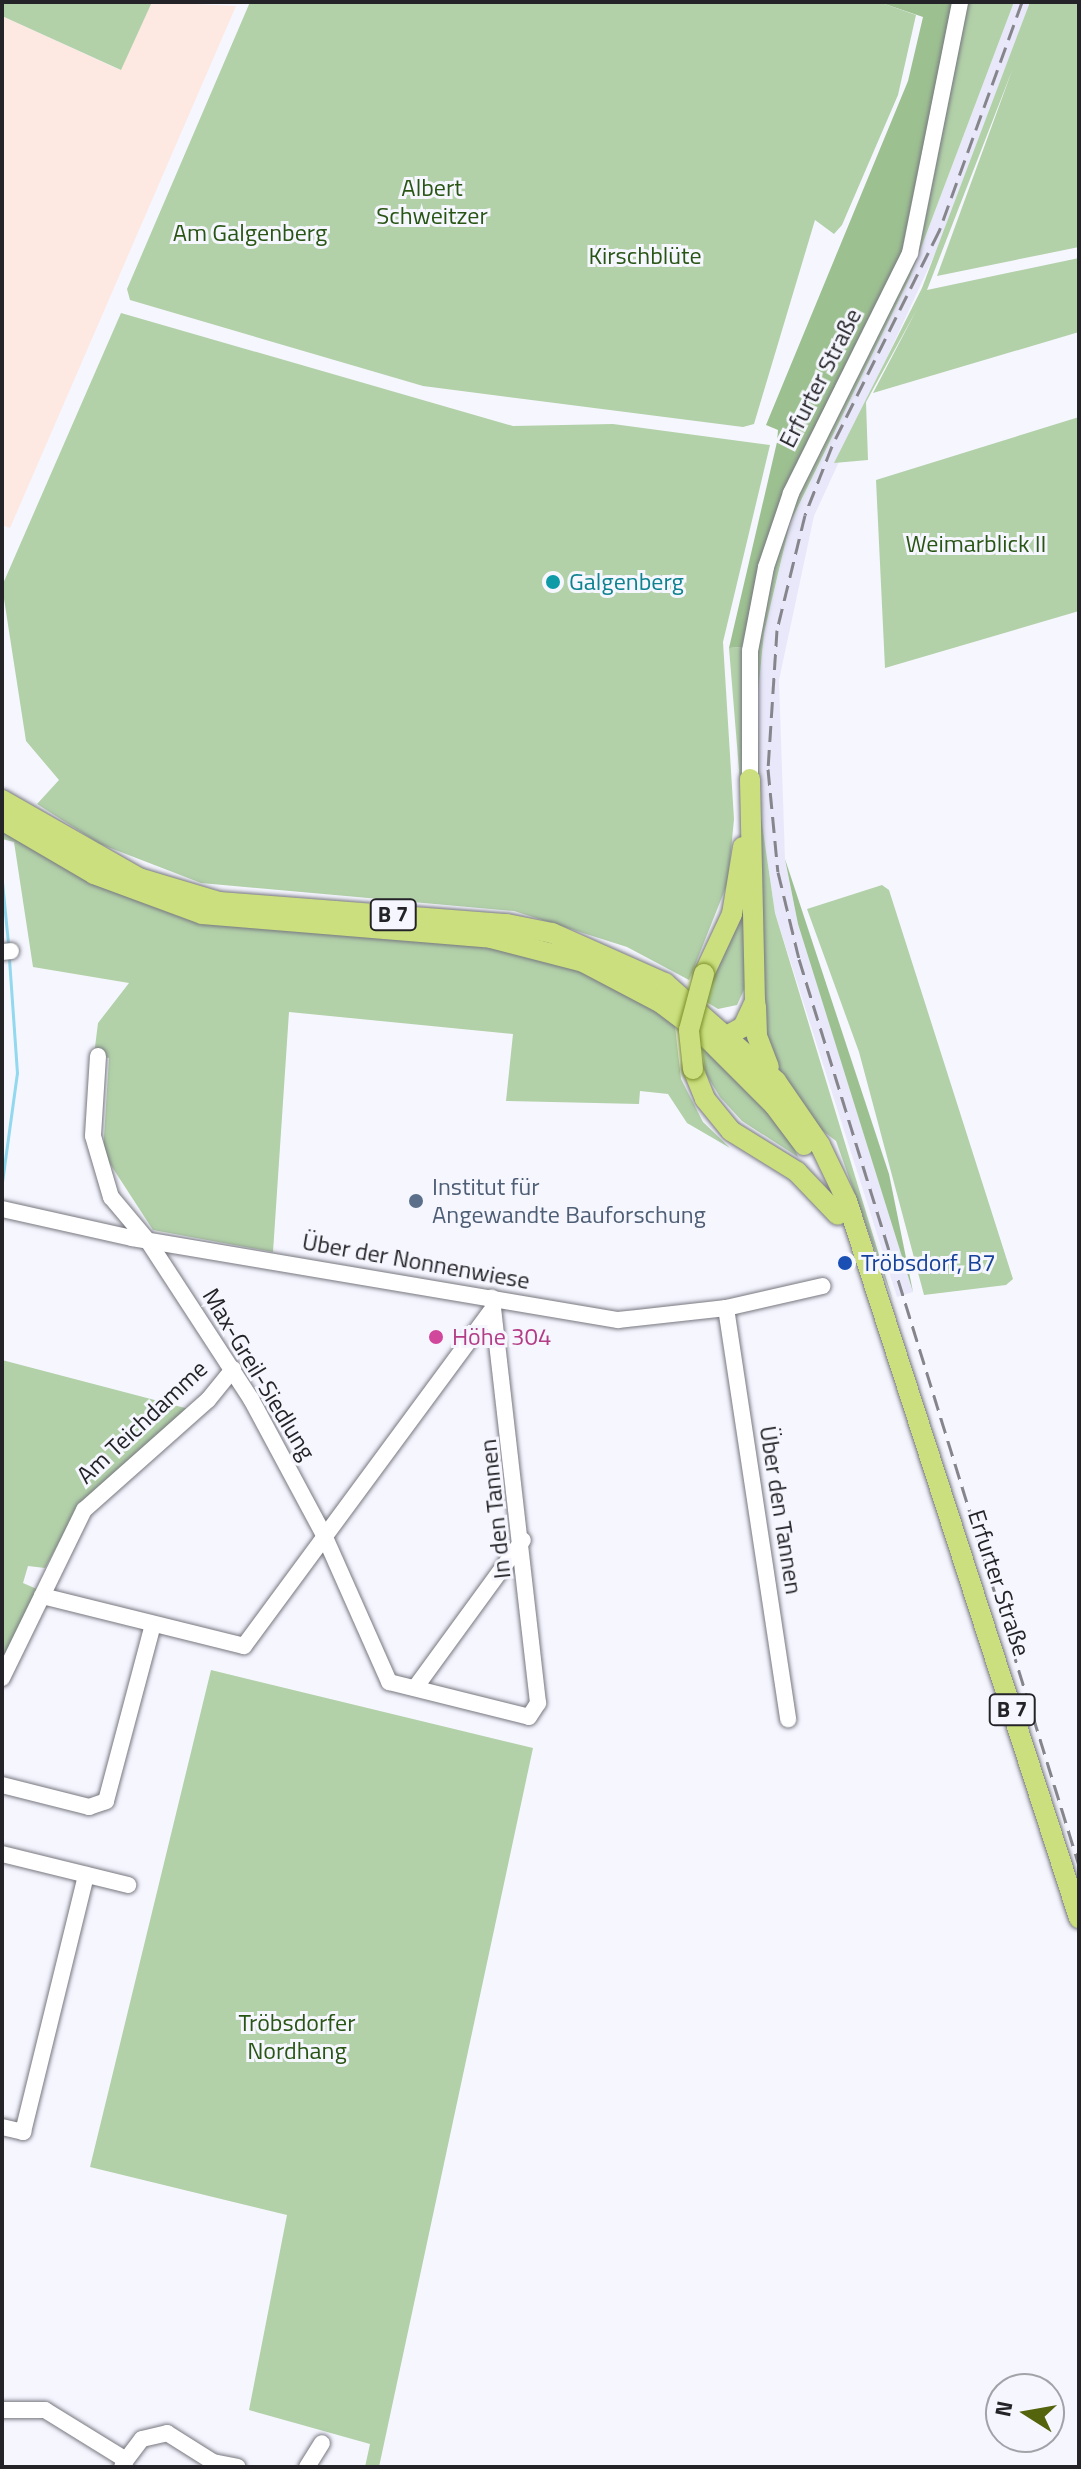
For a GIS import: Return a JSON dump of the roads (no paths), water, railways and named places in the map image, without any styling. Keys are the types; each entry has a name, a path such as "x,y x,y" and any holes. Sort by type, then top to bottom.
{"main road":[{"name":"B 7","path":"750,779 735,902 704,974 689,1030 693,1069 705,1099 731,1131 797,1172 838,1215"},
{"path":"750,779 757,1036 776,1081"},
{"name":"B 7","path":"2,800 97,858 177,892 249,908 412,916 552,933 638,968 702,1012 776,1081"},
{"name":"B 7","path":"2,820 118,885 202,914 491,938 583,962 661,1003 706,1037 796,1132 838,1215"},
{"path":"702,1012 733,1015 756,986"},
{"path":"706,1037 731,1036 751,1016 756,986"},
{"name":"Erfurter Straße","path":"776,1081 820,1145 847,1201 1079,1918"},
{"name":"Erfurter Straße","path":"838,1215 881,1337 913,1402"}],"street":[{"name":"Erfurter Straße","path":"750,779 750,651 766,567 791,493 910,253 960,2"},
{"name":"Max-Greil-Siedlung","path":"98,1056 97,1166 111,1197 148,1241 233,1369 324,1535 389,1682 534,1717"},
{"name":"Über der Nonnenwiese","path":"3,1210 148,1241 491,1305 618,1320 726,1308 823,1286"},
{"path":"42,1596 244,1646 491,1305"},
{"name":"In den Tannen","path":"491,1305 497,1322 523,1540 534,1717"},
{"name":"Über den Tannen","path":"726,1308 788,1719"},
{"name":"Am Teichdamme","path":"2,1678 84,1510 208,1400 233,1369"},
{"path":"415,1688 523,1540"},
{"path":"2,1785 89,1807 106,1801 153,1624"},
{"path":"2,1854 128,1885"},
{"path":"2,2127 23,2132 86,1875"},
{"path":"2,2410 45,2410 124,2464 142,2439 167,2433 213,2462 238,2467"},
{"path":"307,2467 322,2443"}],"waterway":[{"path":"2,882 8,943"},
{"path":"2,1182 17,1073 9,959"}],"railway":[{"path":"1022,2 939,231 832,446 805,515 777,630 768,769 778,872 799,959 1079,1865"}],"place":[{"name":"Galgenberg","path":"553,582"},
{"name":"Institut für Angewandte Bauforschung","path":"416,1201"},
{"name":"Tröbsdorf, B7","path":"845,1263"},
{"name":"Höhe 304","path":"436,1337"}],"park label":[{"name":"Albert Schweitzer","path":"432,202"},
{"name":"Am Galgenberg","path":"250,233"},
{"name":"Kirschblüte","path":"645,256"},
{"name":"Weimarblick II","path":"976,544"},
{"name":"Tröbsdorfer Nordhang","path":"297,2037"}]}
